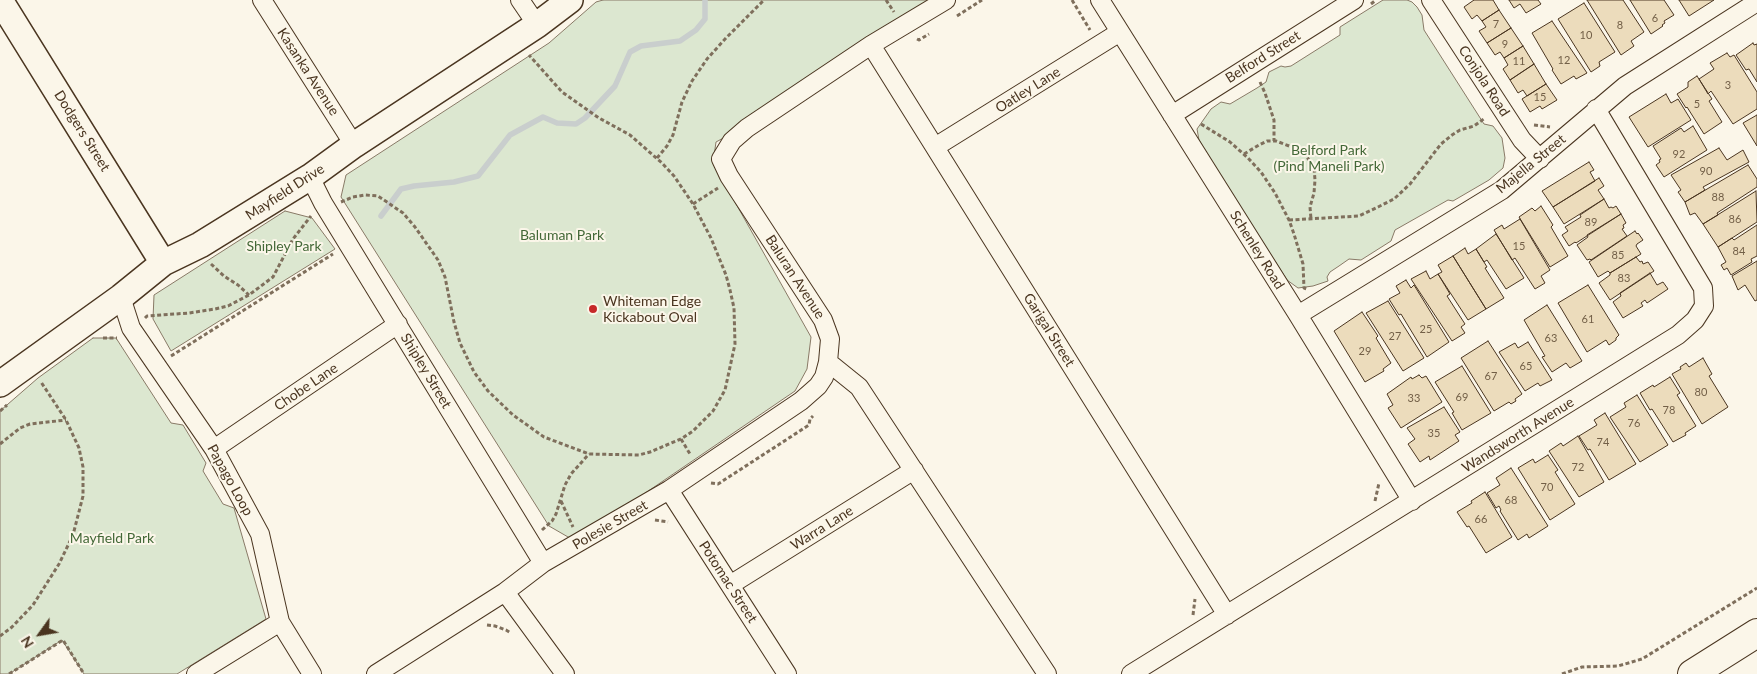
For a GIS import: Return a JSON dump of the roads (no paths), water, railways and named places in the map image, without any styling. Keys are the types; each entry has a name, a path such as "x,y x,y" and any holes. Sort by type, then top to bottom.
{"main road":[{"path":"1692,674 1757,634"}],"street":[{"name":"Dodgers Street","path":"0,0 163,263"},
{"name":"Kasanka Avenue","path":"262,0 354,145"},
{"path":"520,0 537,25"},
{"name":"Mayfield Drive","path":"6,393 163,263 200,245 310,177 354,145 537,25 570,0"},
{"name":"Baluran Avenue","path":"828,362 830,339 823,320 729,176 721,159 732,141 747,128 871,45 946,0"},
{"name":"Schenley Road","path":"1100,0 1298,315 1412,501"},
{"name":"Conjola Road","path":"1431,0 1522,140 1540,159"},
{"name":"Belford Street","path":"1172,115 1362,2"},
{"name":"Majella Street","path":"1298,315 1502,190 1596,109 1626,86 1757,2"},
{"name":"Oatley Lane","path":"935,147 1120,32"},
{"name":"Garigal Street","path":"871,45 1227,615"},
{"name":"Wandsworth Avenue","path":"1131,674 1678,335 1695,320 1704,306 1703,288 1596,109"},
{"name":"Shipley Street","path":"310,177 323,203 543,564"},
{"name":"Papago Loop","path":"121,297 140,322 214,449 260,534 280,622 312,674"},
{"name":"Chobe Lane","path":"214,449 398,324"},
{"path":"828,362 859,387 1047,674"},
{"name":"Polesie Street","path":"376,674 505,592 543,564 670,490 801,401 818,386 824,377 828,362"},
{"name":"Warra Lane","path":"730,586 914,470"},
{"name":"Potomac Street","path":"670,490 787,674"},
{"path":"505,592 565,674"},
{"path":"196,674 280,622"}],"waterway":[{"path":"381,216 401,189 454,182 478,176 510,135 543,117 557,123 576,124 585,118 615,86 630,52 641,46 680,41 696,30 705,19 705,0"}],"place":[{"name":"Whiteman Edge Kickabout Oval","path":"593,309"}],"park label":[{"name":"Belford Park (Pind Maneli Park)","path":"1329,158"},
{"name":"Baluman Park","path":"562,235"},
{"name":"Shipley Park","path":"284,246"},
{"name":"Mayfield Park","path":"112,538"}]}
